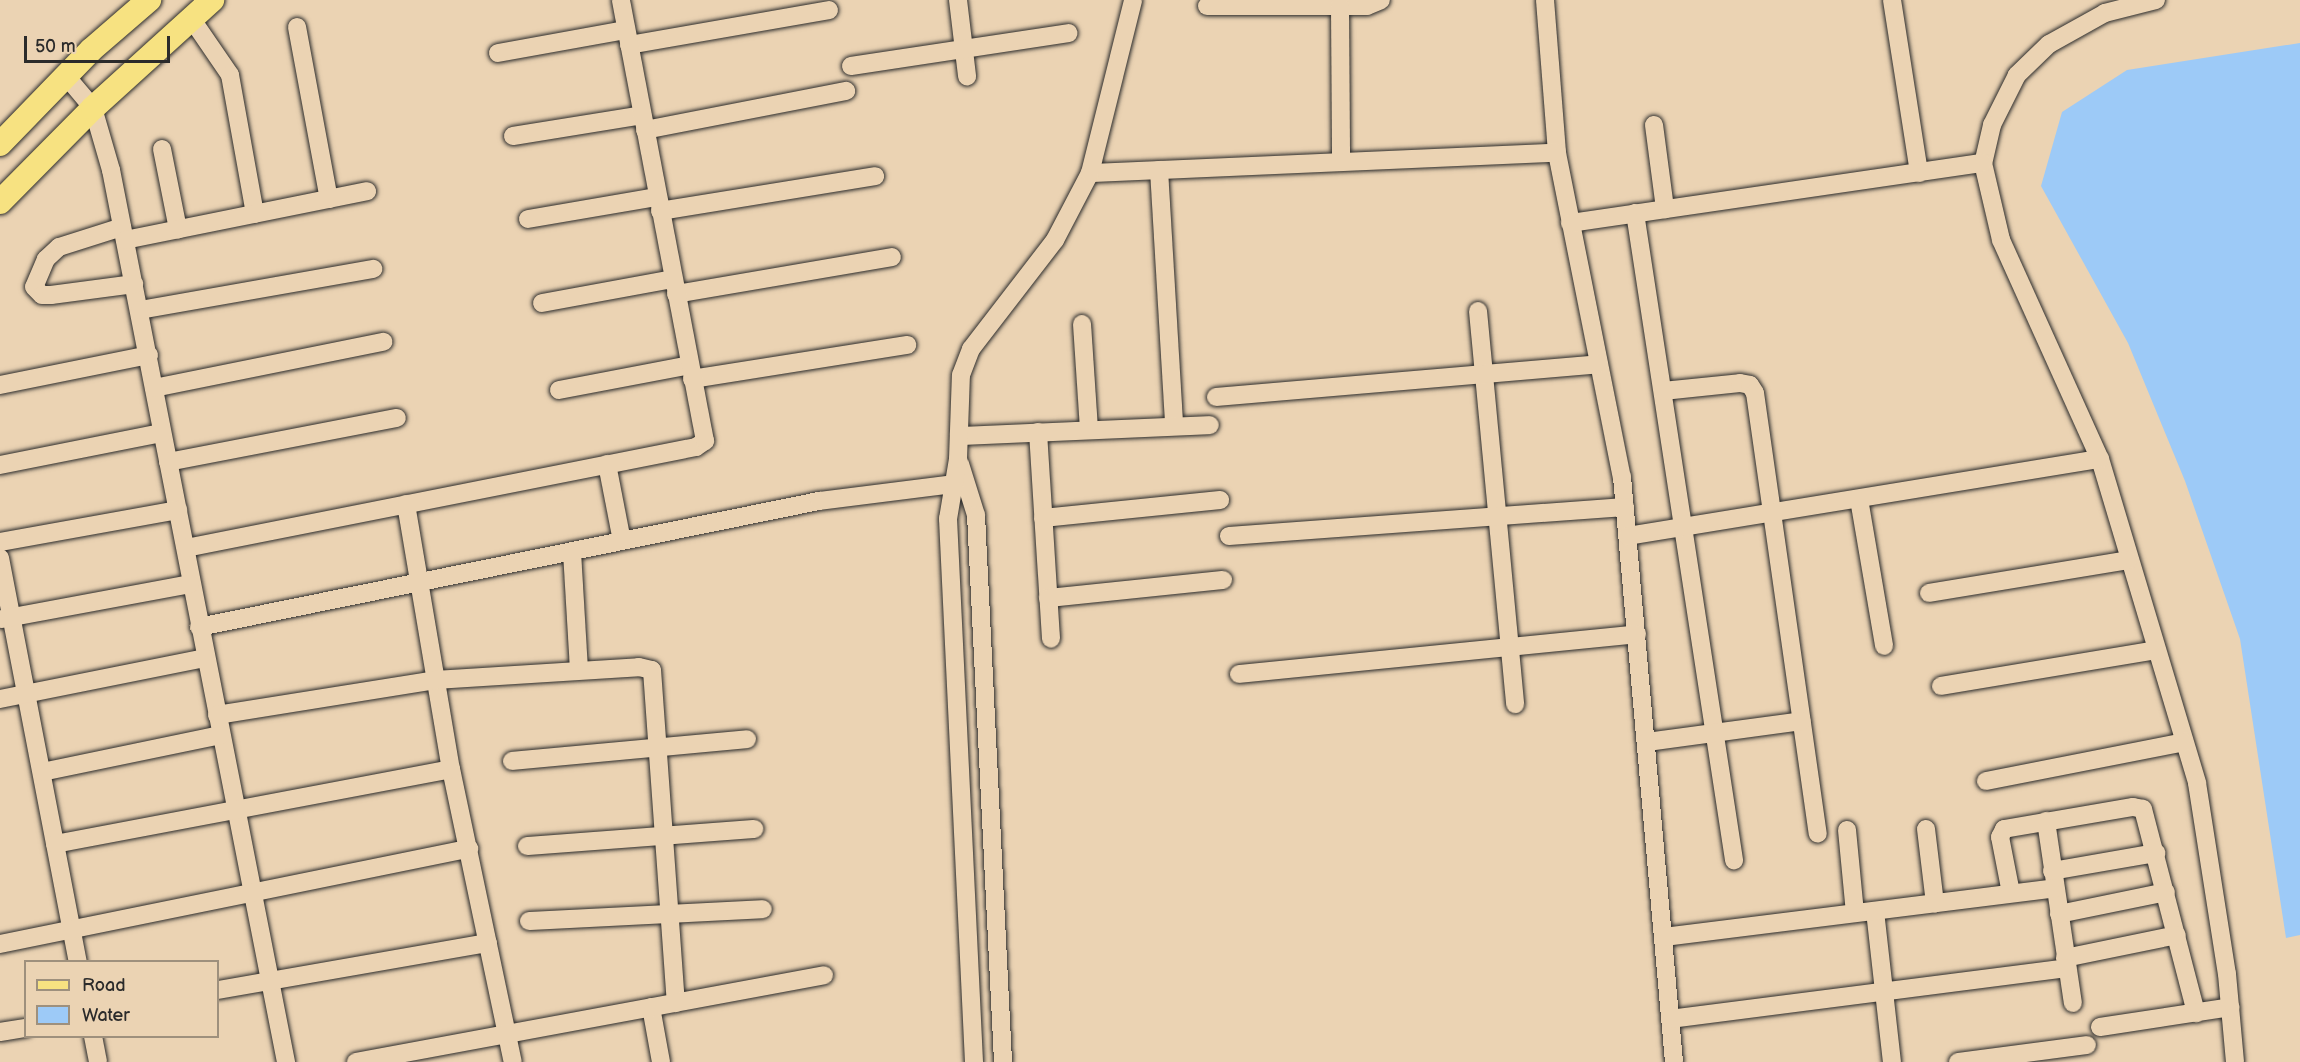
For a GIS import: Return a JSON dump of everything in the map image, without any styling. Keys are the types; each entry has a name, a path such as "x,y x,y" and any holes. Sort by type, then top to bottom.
{"main road":[{"path":"0,144 66,76 149,0"},
{"path":"0,202 93,108 212,0"}],"street":[{"path":"186,549 702,445 705,436 674,287 621,0"},
{"path":"958,0 967,76"},
{"path":"974,1062 948,519 958,459 961,375 971,349 1055,240 1090,173 1133,0"},
{"path":"1208,6 1367,6 1381,0"},
{"path":"1545,0 1557,153 1625,507 1674,1062"},
{"path":"1892,0 1919,173"},
{"path":"2156,0 2105,13 2049,44 2017,75 1992,125 1983,163 2001,240 2100,459 2128,560 2197,783 2230,1007 2235,1062"},
{"path":"1340,6 1341,162"},
{"path":"498,53 829,10"},
{"path":"191,18 230,75 255,214"},
{"path":"297,27 329,199"},
{"path":"851,66 1069,33"},
{"path":"66,76 93,108 124,234 186,549 190,584 255,894 286,1062"},
{"path":"513,136 644,123 846,92"},
{"path":"1654,125 1665,209"},
{"path":"162,149 178,229"},
{"path":"1090,173 1557,153"},
{"path":"1570,223 1983,163"},
{"path":"1156,170 1174,426"},
{"path":"528,219 875,176"},
{"path":"134,284 51,295 42,295 34,287 46,259 59,247 124,234 178,229 367,191"},
{"path":"1635,213 1734,860"},
{"path":"542,303 892,256"},
{"path":"140,310 374,269"},
{"path":"1478,311 1515,704"},
{"path":"1082,324 1089,430"},
{"path":"154,388 382,342"},
{"path":"559,390 907,345"},
{"path":"0,384 149,355"},
{"path":"1216,397 1599,364"},
{"path":"1663,391 1750,385 1755,393 1818,834"},
{"path":"168,462 397,418"},
{"path":"959,436 1210,425"},
{"path":"1038,432 1051,639"},
{"path":"0,465 162,434"},
{"path":"958,459 976,514 1003,1062"},
{"path":"1628,536 2100,459"},
{"path":"607,464 622,541"},
{"path":"199,627 819,501 954,484"},
{"path":"1859,499 1884,646"},
{"path":"1043,518 1220,500"},
{"path":"406,504 451,768 513,1062"},
{"path":"1229,536 1625,507"},
{"path":"0,542 178,510"},
{"path":"572,552 579,670"},
{"path":"0,558 6,619 26,694 78,960"},
{"path":"1929,593 2128,560"},
{"path":"1048,598 1223,580"},
{"path":"6,619 190,584"},
{"path":"1239,674 1637,634"},
{"path":"1941,686 2156,650"},
{"path":"0,699 205,658"},
{"path":"217,714 435,680 639,667 652,670 676,1002"},
{"path":"1647,742 1802,721"},
{"path":"42,772 221,735"},
{"path":"512,761 747,739"},
{"path":"1986,781 2184,742"},
{"path":"56,844 236,807 451,768"},
{"path":"2011,893 2001,830 2138,807 2146,813 2196,1012"},
{"path":"2046,821 2073,1002"},
{"path":"527,846 754,829"},
{"path":"1926,829 1935,903"},
{"path":"1847,830 1855,913"},
{"path":"0,944 469,849"},
{"path":"1664,937 2011,893 2054,879 2156,853"},
{"path":"2059,914 2166,892"},
{"path":"529,921 763,909"},
{"path":"1875,910 1892,1062"},
{"path":"1670,1020 2066,963 2177,935"},
{"path":"219,990 488,943"},
{"path":"356,1062 824,975"},
{"path":"651,1007 661,1062"},
{"path":"2100,1027 2230,1007"},
{"path":"0,1032 24,1028"},
{"path":"93,1038 98,1062"},
{"path":"1958,1062 2087,1045"}],"water":[{"path":"2300,43 2300,935 2286,938 2240,639 2185,481 2128,343 2041,186 2062,112 2127,70"}]}
